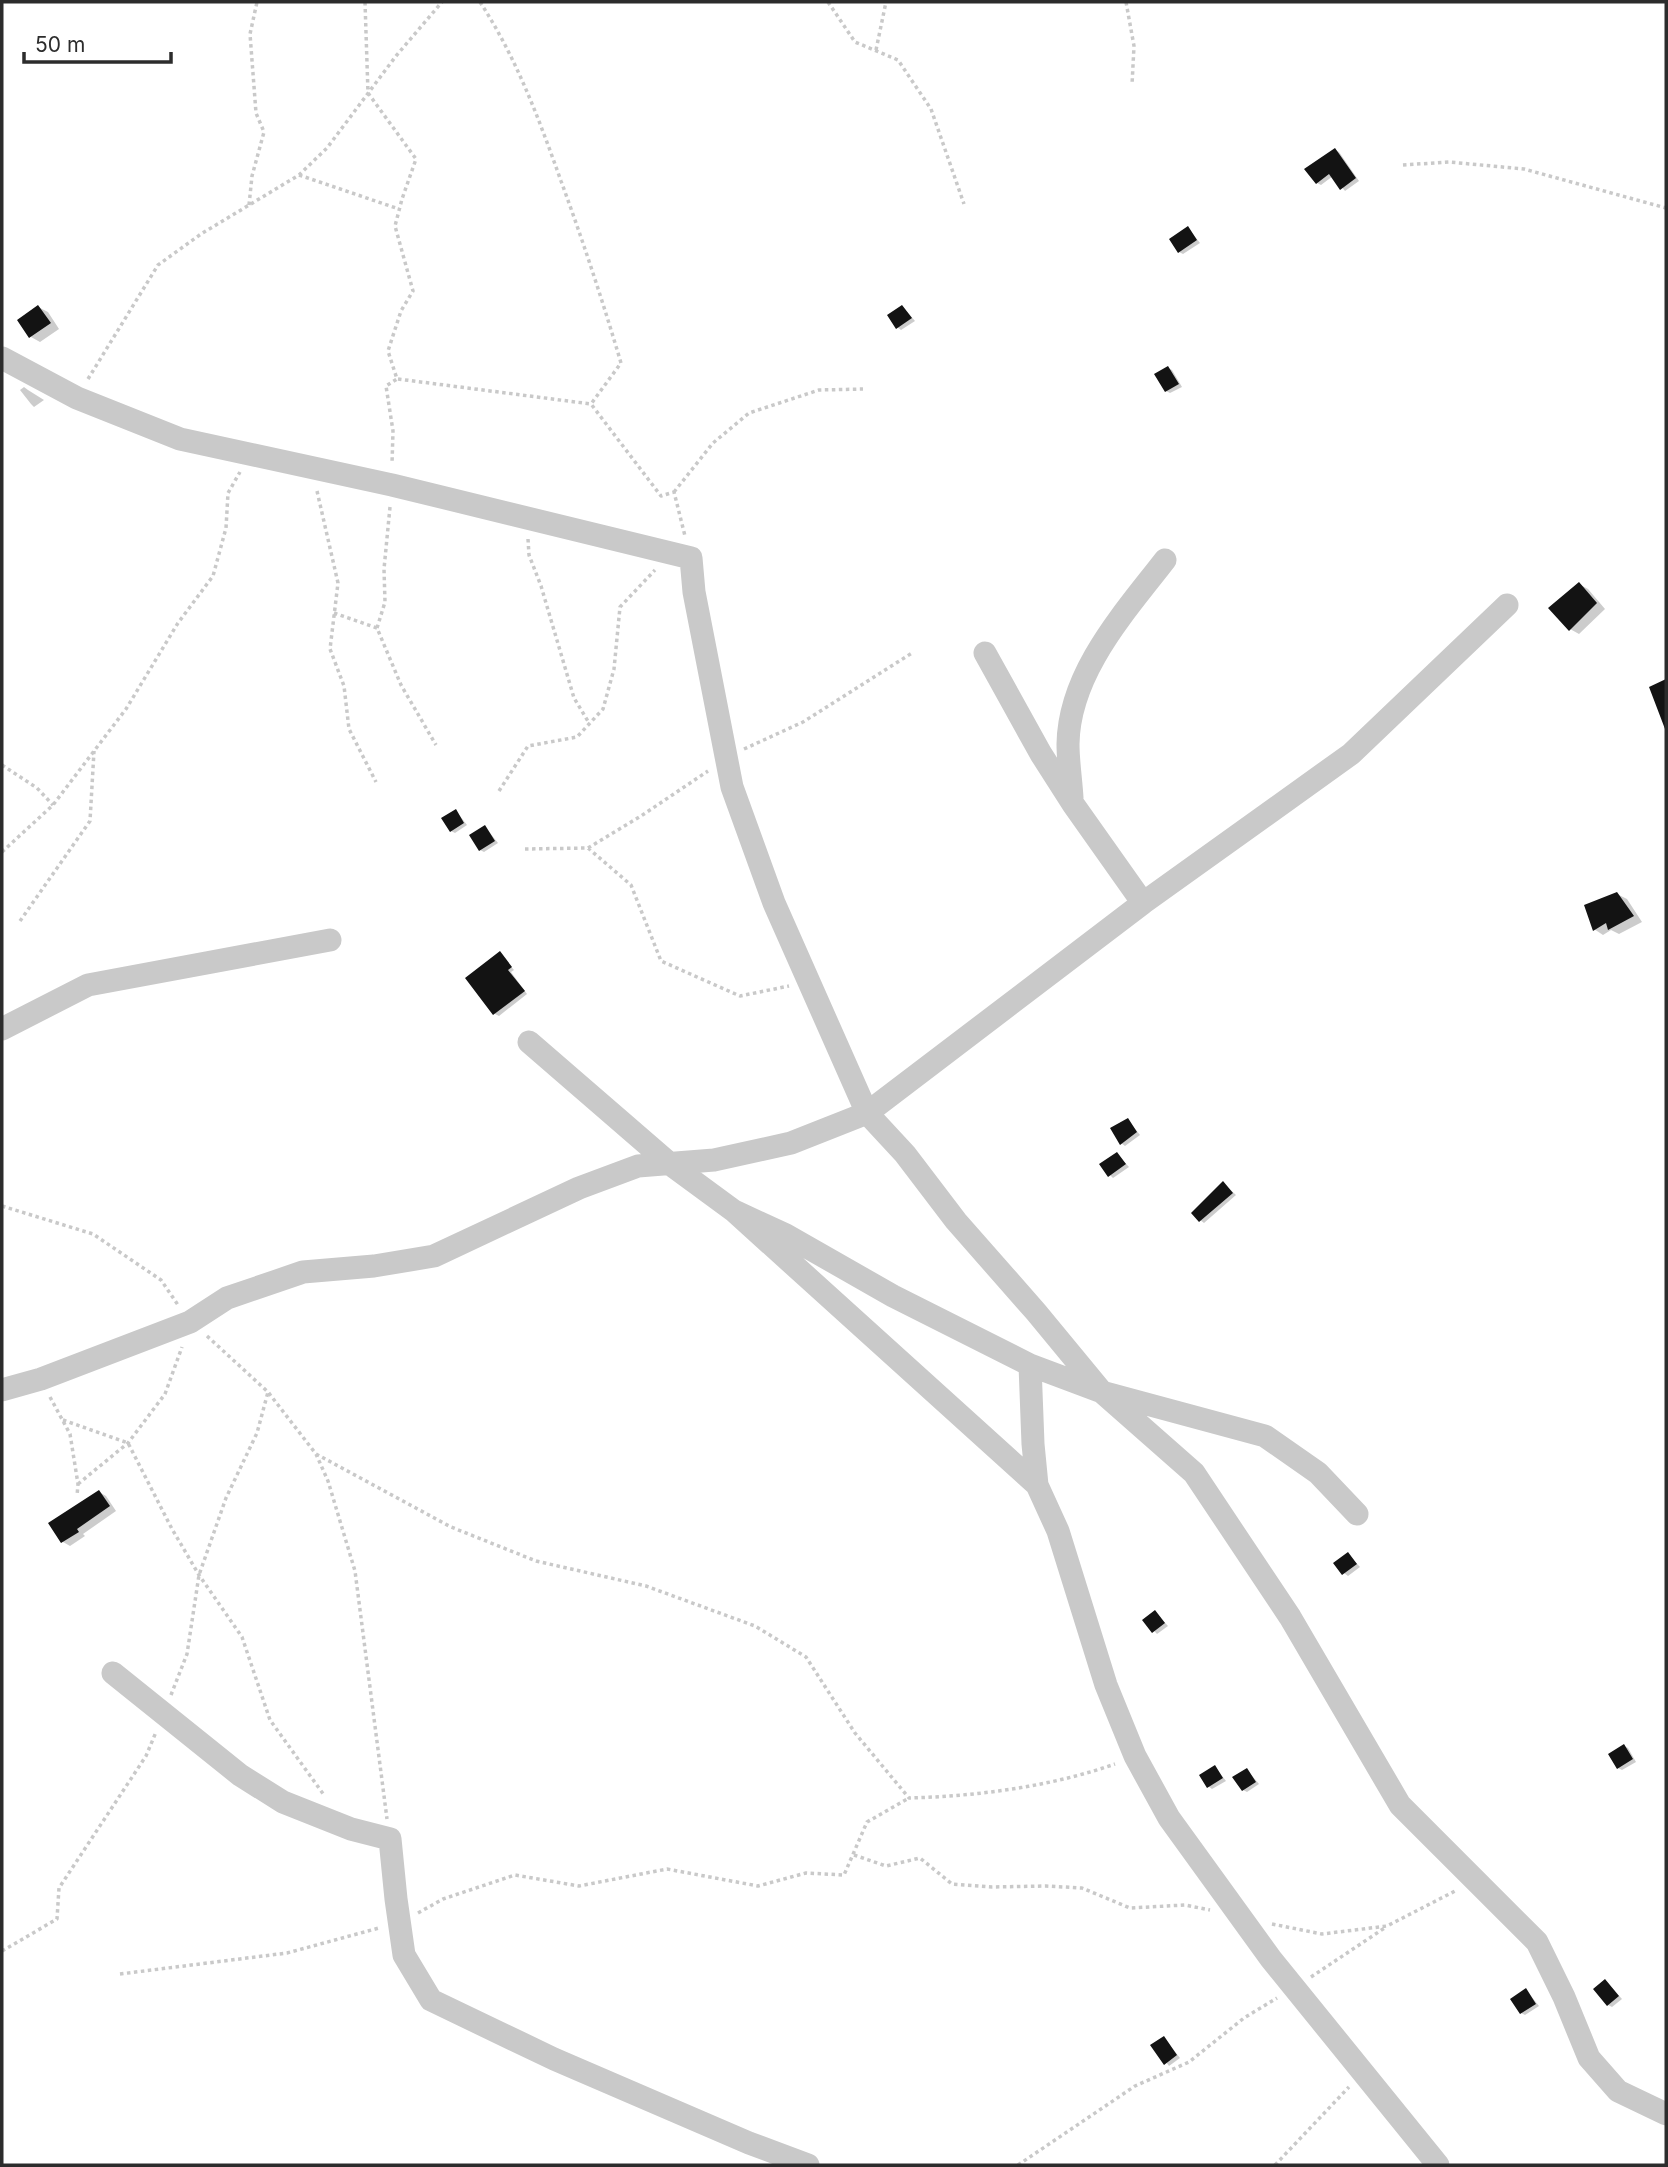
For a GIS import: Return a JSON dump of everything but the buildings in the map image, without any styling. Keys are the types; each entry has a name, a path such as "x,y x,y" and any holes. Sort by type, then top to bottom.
{"street":[{"path":"2,358 76,398 180,439 392,485 691,558 694,592 732,787 774,903 867,1113 905,1154 956,1221 1102,1392 1194,1473 1290,1617 1400,1805 1537,1942 1564,1997 1589,2058 1618,2091 1666,2115"},
{"path":"1073,803 1068,742 1075,705 1094,655 1165,560"},
{"path":"2,1390 41,1379 190,1322 227,1298 303,1272 374,1266 434,1256 579,1188 638,1166 714,1160 791,1143 867,1113 1143,903 1351,754 1507,605"},
{"path":"985,653 1041,754 1143,903"},
{"path":"2,1029 88,985 330,940"},
{"path":"529,1042 670,1164 734,1211 1037,1485"},
{"path":"734,1211 786,1235 893,1296 1030,1365 1102,1392 1265,1436 1318,1473 1357,1514"},
{"path":"1030,1365 1032,1444 1037,1485 1058,1531 1106,1685 1135,1756 1169,1818 1241,1917 1294,1988 1438,2165"},
{"path":"113,1674 240,1775 283,1802 351,1829 390,1839 404,1955 431,2000 554,2059 749,2143 808,2165"}],"path":[{"path":"249,205 251,176 264,132 256,113 250,34 257,2"},
{"path":"365,2 368,93 416,159 395,226 413,291 401,311 388,351 397,379"},
{"path":"76,398 158,265 201,234 299,175 327,148 396,56 442,2"},
{"path":"480,2 499,31 539,120 598,284 621,363 591,404"},
{"path":"828,2 855,42 898,60 931,109 964,204"},
{"path":"877,50 886,2"},
{"path":"1126,2 1133,46 1132,85"},
{"path":"1402,165 1448,162 1524,169 1666,208"},
{"path":"299,175 399,209"},
{"path":"436,745 401,685 377,628 386,602 384,569 392,485 393,431 386,386 397,379 591,404 661,496 674,492 713,443 749,413 819,390 863,389"},
{"path":"2,852 53,805 126,709 178,623 213,576 226,528 228,493 250,455"},
{"path":"312,468 338,583 330,649 344,685 349,729 376,782"},
{"path":"674,492 691,558"},
{"path":"527,519 530,555 574,698 590,723"},
{"path":"499,791 528,746 577,737 603,709 614,669 620,607 650,577 668,551"},
{"path":"334,613 377,628"},
{"path":"20,922 90,821 94,749"},
{"path":"2,765 37,788 53,805"},
{"path":"588,848 631,885 661,961 740,996 808,981"},
{"path":"2,1206 93,1234 161,1280 190,1322 218,1344 268,1392 316,1454 328,1481 355,1570 390,1839"},
{"path":"78,1484 128,1443 165,1394 190,1322"},
{"path":"41,1379 71,1434 78,1484 77,1496"},
{"path":"2,1951 57,1919 59,1888 146,1756 187,1654 199,1575 226,1498 257,1433 268,1392"},
{"path":"63,1420 128,1443 199,1575 242,1637 270,1720 329,1802"},
{"path":"316,1454 463,1532 536,1560 646,1586 755,1626 806,1657 855,1733 909,1798"},
{"path":"708,1875 758,1886 806,1873 844,1875 867,1822 909,1798 961,1797 1081,1776 1135,1756"},
{"path":"854,1855 886,1866 920,1858 952,1884 1082,1888 1130,1908 1185,1905 1322,1934 1387,1926"},
{"path":"1018,2165 1135,2086 1189,2062 1244,2018 1387,1926 1475,1881"},
{"path":"1275,2165 1339,2096 1364,2074"}]}
